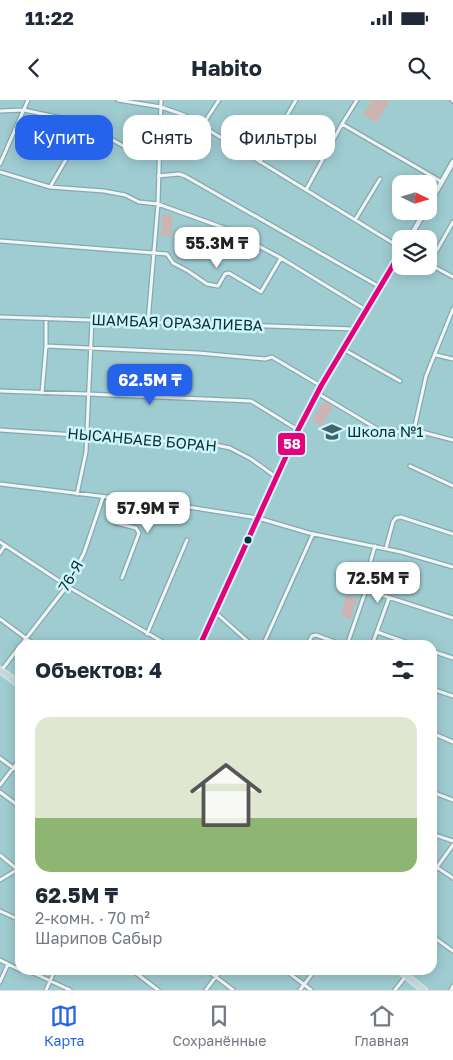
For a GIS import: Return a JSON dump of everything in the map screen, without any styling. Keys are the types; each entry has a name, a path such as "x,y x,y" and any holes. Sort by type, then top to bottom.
{"highway":[{"path":"0,670 15,681"},
{"path":"406,976 424,990"}],"street":[{"path":"0,164 28,100"},
{"path":"118,100 161,107 184,115"},
{"path":"148,322 158,204 161,100"},
{"path":"209,115 218,100"},
{"path":"260,162 296,100"},
{"path":"306,190 356,100"},
{"path":"0,112 24,110 47,115"},
{"path":"342,124 442,182"},
{"path":"211,132 392,243"},
{"path":"50,187 66,160"},
{"path":"438,189 453,162"},
{"path":"0,172 50,187 104,191 125,195 139,202 158,204 227,229 281,258 366,310"},
{"path":"158,176 179,174 185,176 380,287"},
{"path":"355,220 380,178"},
{"path":"437,250 453,222"},
{"path":"0,241 167,254 173,263 207,284 218,286 225,274 229,274 261,292 281,258"},
{"path":"202,640 298,430 321,386 392,267"},
{"path":"437,268 453,277"},
{"path":"414,430 426,376 453,309"},
{"name":"ШАМБАЯ ОРАЗАЛИЕВА","path":"0,317 354,329"},
{"path":"42,393 46,318"},
{"path":"77,494 84,466 87,435 87,394 92,320"},
{"path":"46,346 272,357 321,386"},
{"path":"343,349 400,381"},
{"path":"436,355 453,359"},
{"path":"0,392 250,401 298,430"},
{"path":"317,393 384,433 414,430 453,440"},
{"name":"НЫСАНБАЕВ БОРАН","path":"0,430 211,444 230,448 251,459 276,477"},
{"path":"410,466 453,486"},
{"path":"0,484 258,518 313,534 386,548 453,568"},
{"name":"76-Я","path":"26,638 67,586 84,553 103,497"},
{"path":"117,498 116,523 136,528 139,533 122,578"},
{"path":"386,548 393,522 396,518 401,517 453,534"},
{"path":"265,640 313,534"},
{"path":"147,634 187,540"},
{"path":"0,542 67,586 158,640"},
{"path":"0,553 5,545"},
{"path":"350,640 366,590 364,584 375,546"},
{"path":"366,590 453,618"},
{"path":"374,640 389,598"},
{"path":"215,612 246,640"},
{"path":"0,619 29,640"},
{"path":"377,632 400,640"},
{"path":"310,640 312,636 316,635 329,640"},
{"name":"76-Я","path":"0,670 15,651"},
{"path":"437,653 453,658"},
{"path":"437,691 453,696"},
{"path":"437,736 453,742"},
{"path":"0,758 13,768"},
{"path":"0,785 15,765"},
{"path":"0,792 15,803"},
{"path":"437,794 453,800"},
{"path":"437,836 453,843 437,867 453,878"},
{"path":"0,856 15,866"},
{"path":"0,880 15,871"},
{"path":"0,911 15,918"},
{"path":"437,940 453,951"},
{"path":"0,960 15,968"},
{"path":"0,982 8,964"},
{"path":"38,975 70,990"},
{"path":"46,990 52,975"},
{"path":"138,975 158,990"},
{"path":"213,975 233,990"},
{"path":"291,975 311,990"},
{"path":"300,990 311,975"},
{"path":"395,990 406,976"},
{"path":"206,990 216,977"},
{"path":"451,990 453,986"}],"shaded area":[{"path":"372,100 390,101 376,123 363,114"},
{"path":"162,214 173,215 171,236 161,236"},
{"path":"324,401 333,407 321,426 312,420"},
{"path":"346,596 356,598 351,619 341,616"}],"transit line":[{"name":"58","path":"202,640 298,430 321,386 392,267"}],"place":[{"name":"Школа №1","path":"332,432"}]}
